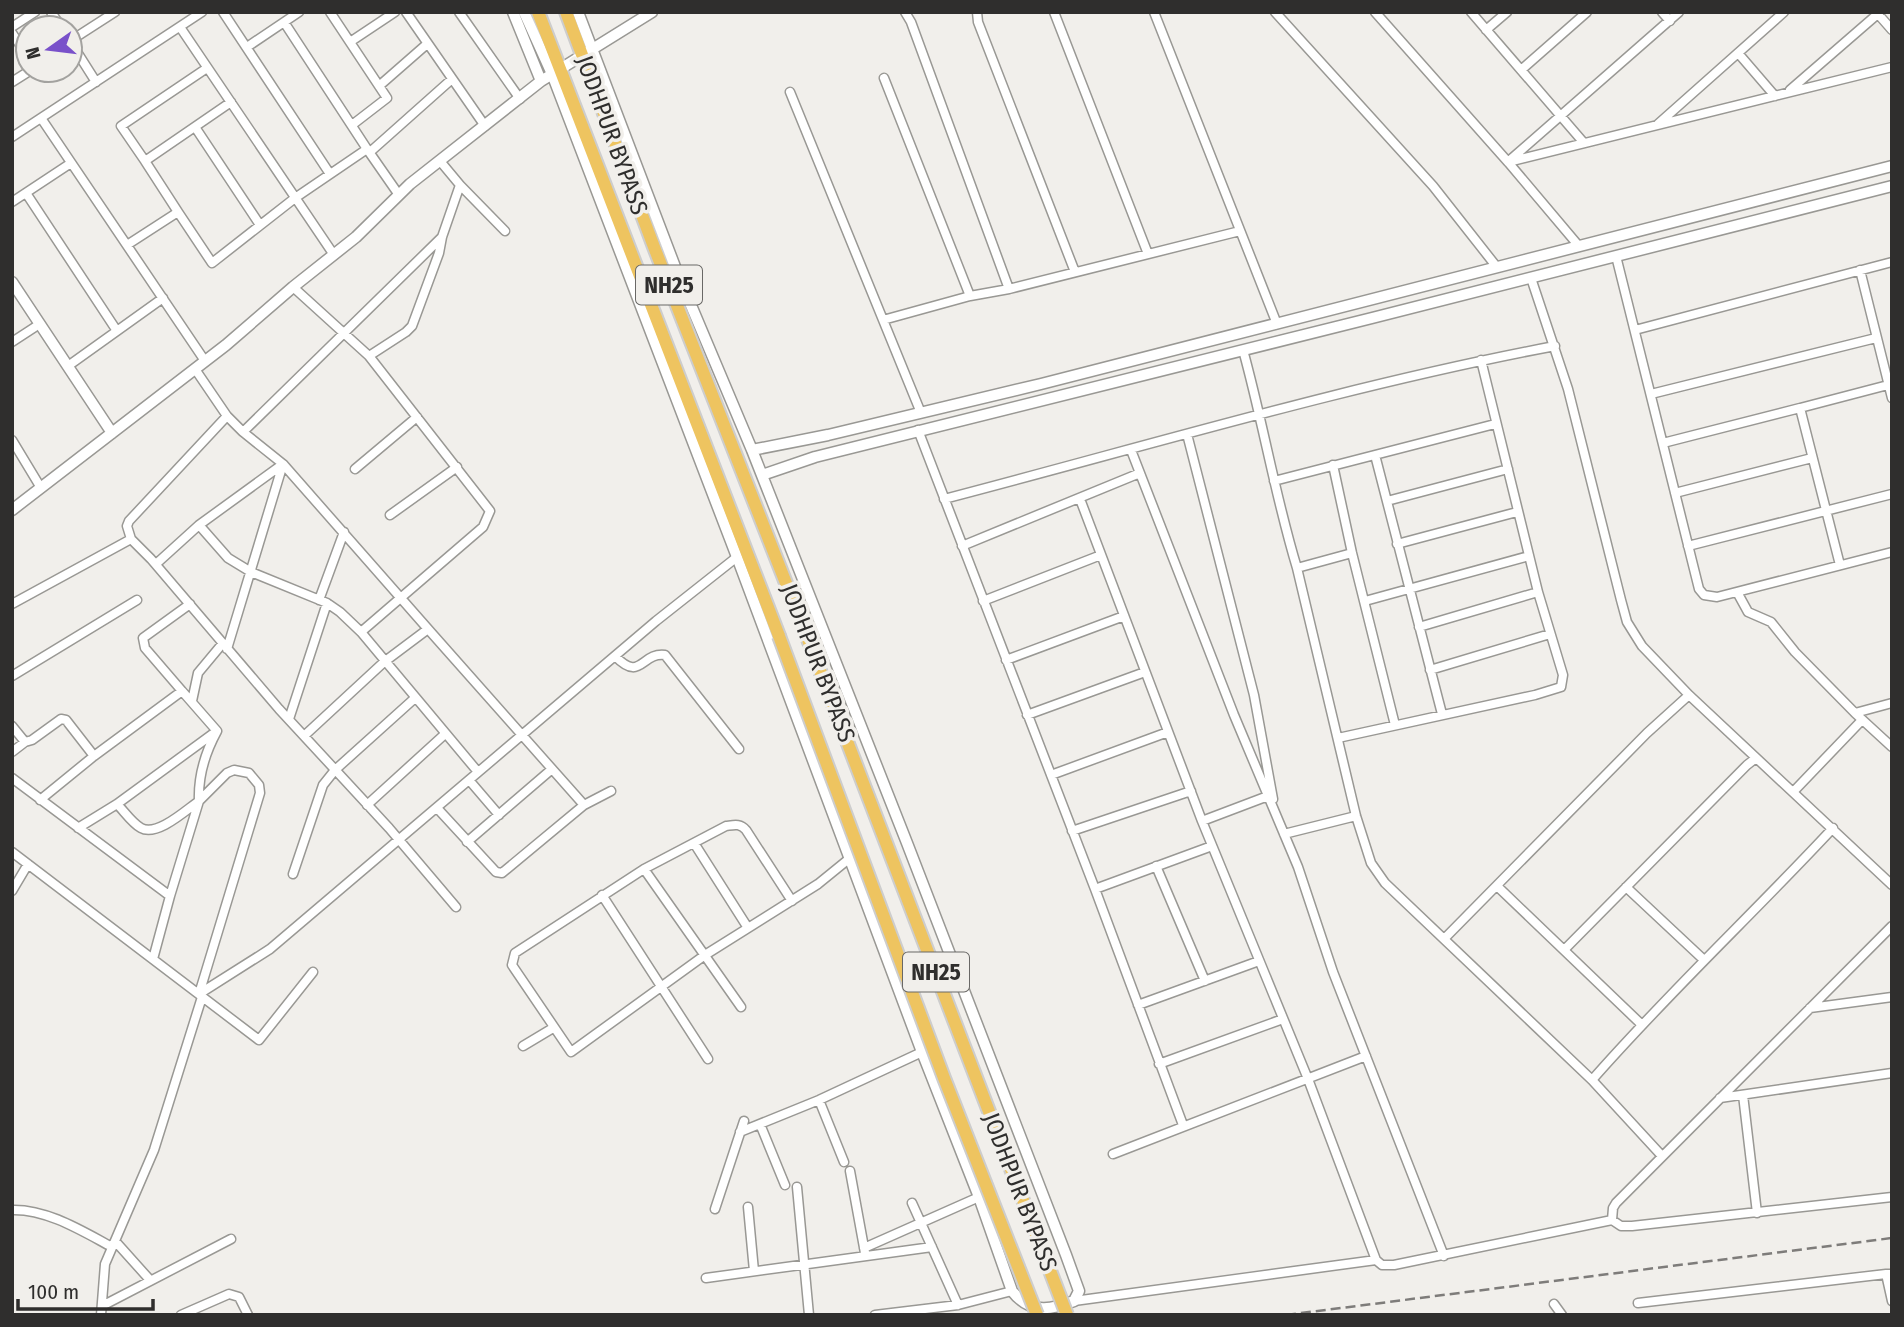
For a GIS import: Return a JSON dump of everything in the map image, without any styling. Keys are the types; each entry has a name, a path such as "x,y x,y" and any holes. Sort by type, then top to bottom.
{"highway":[{"path":"538,12 557,71 779,636 1032,1312"},
{"name":"JODHPUR BYPASS","path":"566,12 587,52 654,247 804,629 1066,1315"}],"street":[{"path":"12,27 35,12"},
{"path":"12,137 202,12"},
{"path":"223,12 330,174"},
{"path":"247,47 299,12"},
{"path":"330,12 387,98 352,125"},
{"path":"349,41 395,12"},
{"path":"406,12 485,126"},
{"path":"459,12 520,99"},
{"path":"513,12 541,81"},
{"path":"524,12 557,71 1012,1291 1032,1312 1074,1301 1376,1260"},
{"path":"578,12 587,52 762,475 1066,1255 1079,1292 1074,1301"},
{"path":"12,510 205,361 334,255 399,195 541,81 652,12"},
{"path":"905,12 911,22 1009,289"},
{"path":"977,12 978,22 1075,272"},
{"path":"1054,12 1148,254"},
{"path":"1154,12 1277,324"},
{"path":"1275,12 1433,186 1496,266"},
{"path":"1375,12 1578,245"},
{"path":"1471,12 1584,143"},
{"path":"1486,30 1507,12"},
{"path":"1521,70 1587,12"},
{"path":"1662,12 1670,20"},
{"path":"1508,162 1679,12"},
{"path":"1657,125 1784,12"},
{"path":"1787,93 1879,13 1892,30"},
{"path":"84,31 109,14"},
{"path":"284,22 399,195"},
{"path":"180,27 334,255"},
{"path":"379,86 427,44"},
{"path":"1738,53 1775,96"},
{"path":"84,63 96,82"},
{"path":"1508,162 1892,67"},
{"path":"208,68 121,126 212,263 295,198 368,150 452,79"},
{"path":"884,78 970,296"},
{"path":"790,92 921,413"},
{"path":"145,162 231,102"},
{"path":"41,118 205,361"},
{"path":"195,127 260,225"},
{"path":"440,161 505,232"},
{"path":"12,202 71,163"},
{"path":"752,450 921,413 1892,166"},
{"path":"369,356 412,326 460,185"},
{"path":"762,475 815,457 918,430 1892,186"},
{"path":"26,193 117,331"},
{"path":"127,245 178,212"},
{"path":"883,320 970,296 1009,289 1240,231"},
{"path":"243,432 442,237"},
{"path":"1616,256 1699,589 1704,595 1717,597 1892,552"},
{"path":"1635,330 1892,262"},
{"path":"1860,270 1892,398"},
{"path":"1531,278 1568,389 1627,622 1642,646 1689,695 1892,885"},
{"path":"12,282 110,435"},
{"path":"293,287 369,356 490,511 483,527 360,632"},
{"path":"12,292 110,435"},
{"path":"68,366 163,298"},
{"path":"12,342 35,327"},
{"path":"1651,394 1876,338"},
{"path":"944,499 1480,360 1555,346"},
{"path":"1243,350 1261,415 1274,481 1356,816 1371,863 1385,883 1592,1080 1662,1156"},
{"path":"1338,738 1561,687 1563,675 1538,593 1480,360"},
{"path":"195,369 227,416 283,464 584,805"},
{"path":"1663,443 1888,385"},
{"path":"1800,408 1840,565"},
{"path":"227,416 129,521 127,526 131,539 156,564 456,907"},
{"path":"355,469 417,417"},
{"path":"1274,481 1495,424"},
{"path":"918,430 1183,1125"},
{"path":"1187,434 1254,695 1276,816"},
{"path":"12,440 41,488"},
{"path":"1131,450 1284,834 1444,1256"},
{"path":"1375,454 1442,715"},
{"path":"1675,493 1812,458"},
{"path":"156,564 199,525 283,464"},
{"path":"192,701 198,673 225,646 251,572 283,464"},
{"path":"1333,465 1395,724"},
{"path":"390,515 457,467"},
{"path":"1387,501 1508,468"},
{"path":"962,546 1140,473"},
{"path":"1688,546 1892,494"},
{"path":"1080,499 1202,821 1308,1079 1376,1260 1382,1265 1394,1265 1612,1220 1621,1226 1632,1226 1892,1197"},
{"path":"1397,544 1517,512"},
{"path":"199,525 228,558 251,572 323,602 340,612 478,772"},
{"path":"289,719 344,532"},
{"path":"12,604 131,539"},
{"path":"1297,568 1352,552"},
{"path":"983,601 1101,555"},
{"path":"1365,601 1530,556"},
{"path":"201,995 270,949 615,656 737,557"},
{"path":"1737,592 1748,612 1771,622 1795,652 1892,747"},
{"path":"1419,627 1538,593"},
{"path":"12,676 136,600"},
{"path":"190,604 143,638 143,642 145,648 217,731"},
{"path":"1006,660 1124,616"},
{"path":"304,736 384,662 428,629"},
{"path":"1430,670 1550,634"},
{"path":"615,656 634,668 658,655 665,656 738,749"},
{"path":"1027,715 1145,672"},
{"path":"40,800 182,691"},
{"path":"1444,939 1647,733 1689,695"},
{"path":"293,874 316,799 323,785 335,770 415,698"},
{"path":"1794,791 1859,716 1892,703"},
{"path":"12,752 61,719 66,720 94,756"},
{"path":"12,726 25,742"},
{"path":"153,959 200,801 199,789 205,756 217,731"},
{"path":"78,828 117,804 217,731"},
{"path":"1051,775 1168,732"},
{"path":"368,805 445,734"},
{"path":"1564,950 1756,758"},
{"path":"467,842 552,769"},
{"path":"102,1311 105,1264 154,1150 201,995 221,914 260,793 259,785 249,774 234,770 227,773 200,801 161,828 152,830 142,829 117,804"},
{"path":"12,778 170,896"},
{"path":"469,780 499,815"},
{"path":"437,808 496,872 502,873 584,805 611,791"},
{"path":"1072,831 1191,791"},
{"path":"1202,821 1268,796"},
{"path":"1284,834 1356,816"},
{"path":"792,901 742,826 726,826 644,869 515,953 512,959 514,971 570,1052 705,955 792,901 818,884 850,858"},
{"path":"1592,1080 1641,1024 1833,828"},
{"path":"694,843 748,928"},
{"path":"1095,889 1212,846"},
{"path":"12,852 259,1040 313,972"},
{"path":"12,891 28,864"},
{"path":"1156,866 1205,981"},
{"path":"644,869 741,1007"},
{"path":"1497,886 1641,1024"},
{"path":"1626,887 1704,960"},
{"path":"602,895 708,1059"},
{"path":"1612,1220 1616,1203 1892,926"},
{"path":"1138,1005 1259,961"},
{"path":"1810,1008 1892,997"},
{"path":"1159,1064 1283,1019"},
{"path":"523,1046 553,1028"},
{"path":"740,1132 819,1100 922,1052"},
{"path":"1113,1154 1366,1056"},
{"path":"1720,1098 1892,1073"},
{"path":"1743,1095 1757,1213"},
{"path":"819,1100 844,1162"},
{"path":"715,1209 744,1121"},
{"path":"760,1124 785,1185"},
{"path":"850,1171 865,1252"},
{"path":"797,1187 809,1315"},
{"path":"865,1252 979,1197"},
{"path":"912,1203 958,1305"},
{"path":"748,1208 754,1271"},
{"path":"12,1210 30,1210 113,1244 150,1280"},
{"path":"102,1311 150,1280 231,1239"},
{"path":"706,1278 865,1252 932,1247"},
{"path":"1638,1303 1889,1274 1892,1301"},
{"path":"875,1315 958,1305 1012,1291"},
{"path":"181,1315 194,1312 229,1294 239,1297 248,1315"},
{"path":"1554,1304 1562,1315"}],"railway":[{"path":"1286,1315 1892,1238"}]}
